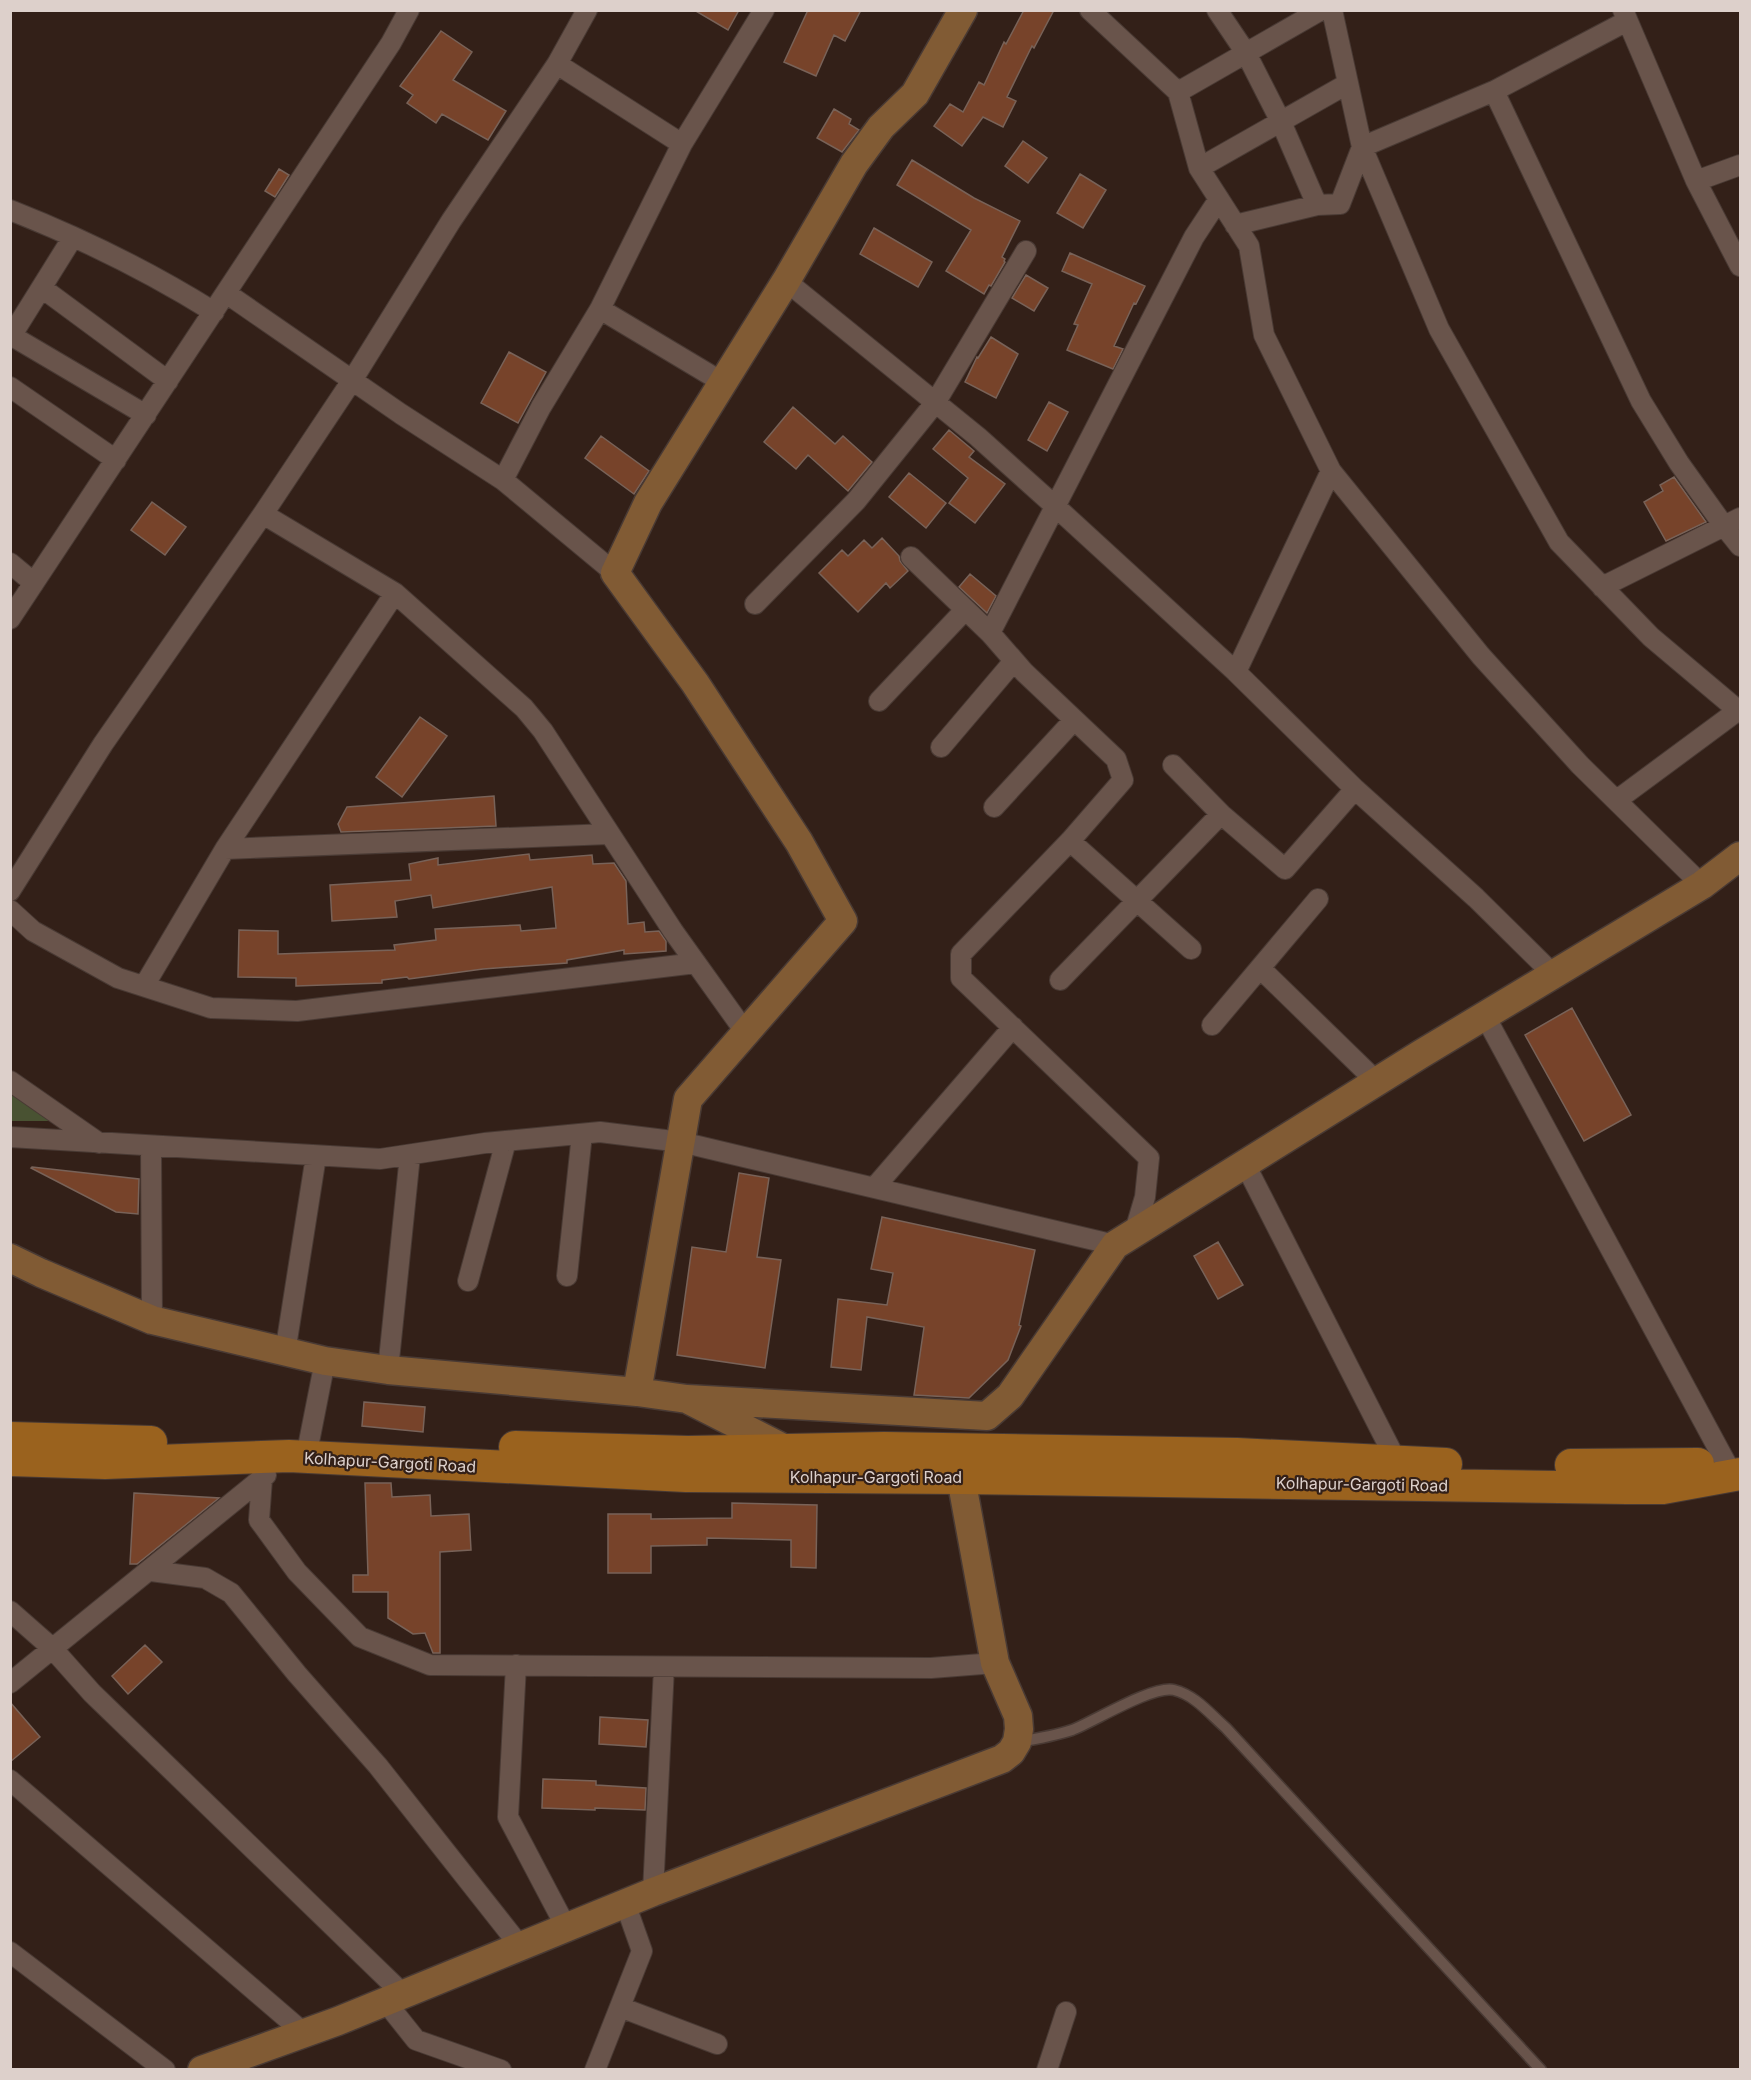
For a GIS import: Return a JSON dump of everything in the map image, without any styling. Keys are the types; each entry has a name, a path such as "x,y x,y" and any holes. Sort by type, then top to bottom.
{"main road":[{"path":"10,1438 166,1442 304,1452 688,1452 884,1448 966,1464 1237,1454 1476,1465 1736,1464"},
{"name":"Kolhapur-Gargoti Road","path":"10,1460 105,1462 304,1452 686,1476 966,1464 1639,1488 1663,1488 1736,1464"}],"street":[{"path":"10,619 391,43 409,10"},
{"path":"10,891 104,744 263,514 352,379 451,221 557,64 587,10"},
{"path":"503,480 541,408 600,309 682,144 764,10"},
{"path":"615,573 648,503 786,281 854,164 881,127 915,94 963,10"},
{"path":"1090,10 1178,92 1199,168 1249,246 1264,335 1331,471 1481,656 1580,765 1702,885"},
{"path":"1217,10 1246,53 1281,122 1317,205"},
{"path":"1178,92 1321,10"},
{"path":"1332,10 1362,147 1439,329 1559,542 1651,637 1740,711 1617,800"},
{"path":"1235,225 1317,205 1340,204 1362,147 1494,91 1625,16 1696,181 1740,266"},
{"path":"557,64 682,144"},
{"path":"1199,168 1347,84"},
{"path":"1494,91 1641,401 1679,462 1732,522 1740,546"},
{"path":"1696,181 1740,165"},
{"path":"990,633 1194,237 1219,199"},
{"path":"10,210 73,237 167,283 214,312"},
{"path":"73,237 11,337 146,415"},
{"path":"755,604 856,501 935,403 1026,251"},
{"path":"786,281 978,437 1056,507 1236,672 1355,789 1476,898 1554,975"},
{"path":"42,288 168,381"},
{"path":"226,293 401,414 503,480 615,573 695,683 793,832 843,921 688,1099 637,1392"},
{"path":"600,309 722,382"},
{"path":"10,387 116,460"},
{"path":"1236,672 1331,471"},
{"path":"263,514 395,593 524,708 543,731 609,834 746,1033"},
{"path":"1602,587 1732,522"},
{"path":"202,2070 253,2061 304,2032 394,1998 653,1892 1002,1759 1011,1752 1017,1742 1018,1716 995,1663 966,1464 987,1416 1010,1396 1124,1239 1145,1197 1149,1158 961,978 961,954 1070,841 1123,780 1116,759 911,557"},
{"path":"10,563 34,584"},
{"path":"144,986 225,849 395,593"},
{"path":"879,700 965,610"},
{"path":"941,747 1014,661"},
{"path":"994,807 1074,720"},
{"path":"1173,765 1221,814 1285,869 1355,789"},
{"path":"1060,980 1221,814"},
{"path":"225,849 609,834"},
{"path":"1070,841 1191,949"},
{"path":"10,1137 380,1159 506,1141 600,1132 681,1142 874,1188 1124,1239 1702,885 1740,856"},
{"path":"1212,1025 1318,899"},
{"path":"10,910 33,931 118,978 211,1008 297,1011 696,963"},
{"path":"1260,968 1377,1082"},
{"path":"1485,1016 1736,1464"},
{"path":"874,1188 1013,1027"},
{"path":"10,1082 99,1143"},
{"path":"567,1276 582,1134"},
{"path":"468,1281 506,1141"},
{"path":"152,1147 152,1320"},
{"path":"388,1370 410,1155"},
{"path":"285,1353 316,1156"},
{"path":"1245,1164 1397,1462"},
{"path":"10,1258 152,1320 325,1361 388,1370 637,1392 687,1399 987,1416"},
{"path":"10,1683 262,1479 304,1452 325,1361"},
{"path":"687,1399 787,1450"},
{"path":"262,1479 259,1520 297,1572 360,1637 430,1665 931,1668 995,1663"},
{"path":"150,1571 205,1578 231,1593 297,1674 378,1766 520,1946"},
{"path":"10,1611 52,1648 92,1693 394,1998 416,2040 501,2070"},
{"path":"516,1665 508,1817 566,1928"},
{"path":"653,1892 664,1666"},
{"path":"10,1780 304,2032"},
{"path":"595,2070 642,1951 625,1903"},
{"path":"10,1952 165,2070"},
{"path":"620,2007 717,2044"},
{"path":"1047,2070 1066,2012"}],"lane":[{"path":"1017,1742 1075,1729 1152,1693 1172,1689 1189,1695 1226,1728 1541,2070"}],"green space":[{"path":"11,1081 67,1121 11,1121"}],"building":[{"path":"694,10 739,10 728,30"},
{"path":"808,10 861,10 845,41 834,35 816,76 784,62"},
{"path":"1024,10 1054,10 1034,48 1032,46 1007,97 1016,101 1003,127 983,117 962,146 934,126 950,104 963,112 979,82 984,85 1004,42 1006,44"},
{"path":"441,31 472,52 453,80 506,111 488,140 442,114 436,123 407,103 413,95 400,86"},
{"path":"834,109 851,119 849,124 859,130 842,152 817,138"},
{"path":"1023,141 1047,158 1028,183 1005,166"},
{"path":"912,160 974,198 1020,221 1002,257 1005,262 984,294 946,271 971,230 897,185"},
{"path":"279,169 289,175 275,197 265,191"},
{"path":"1080,174 1106,190 1083,228 1057,213"},
{"path":"874,228 932,262 918,287 860,254"},
{"path":"1070,253 1145,286 1136,304 1134,303 1114,346 1123,349 1113,369 1067,350 1078,325 1074,324 1092,284 1062,271"},
{"path":"1026,275 1048,288 1034,311 1012,298"},
{"path":"991,337 1018,354 996,398 965,382 977,357"},
{"path":"509,352 546,372 518,423 481,403"},
{"path":"1049,402 1068,412 1047,451 1028,440"},
{"path":"793,407 835,444 843,436 872,462 848,491 808,455 796,469 764,442"},
{"path":"949,430 974,451 969,457 1005,484 975,523 949,503 968,478 933,449"},
{"path":"601,436 649,471 634,494 585,458"},
{"path":"909,473 946,503 926,528 889,497"},
{"path":"1674,477 1706,522 1666,541 1644,502 1663,491 1660,485"},
{"path":"152,502 186,527 165,555 131,530"},
{"path":"882,538 899,556 908,571 890,588 886,583 858,612 819,573 842,550 848,556 864,540 872,548"},
{"path":"970,574 996,596 987,613 959,587"},
{"path":"420,717 447,736 402,797 376,777"},
{"path":"494,796 496,826 341,832 338,824 347,807"},
{"path":"529,854 530,860 592,855 593,864 614,863 626,881 628,924 644,922 645,932 659,931 666,941 666,951 624,954 624,950 567,960 567,963 483,969 409,979 407,977 382,980 382,983 296,986 296,978 238,977 239,930 278,931 278,954 395,950 394,945 436,940 435,929 520,925 521,931 556,928 552,887 433,908 431,895 395,901 397,917 332,921 330,885 411,880 409,864 438,858 438,865"},
{"path":"1572,1008 1631,1115 1584,1141 1525,1035"},
{"path":"32,1167 139,1179 138,1214 116,1212"},
{"path":"739,1173 769,1178 757,1257 781,1260 765,1368 677,1355 692,1247 726,1252"},
{"path":"882,1217 1035,1250 1019,1325 1021,1326 1008,1360 969,1398 914,1395 924,1327 867,1317 861,1370 831,1367 838,1299 887,1305 893,1273 871,1269"},
{"path":"1218,1242 1243,1285 1218,1299 1194,1256"},
{"path":"364,1402 425,1407 423,1432 362,1426"},
{"path":"365,1483 391,1483 392,1497 430,1495 431,1516 469,1514 471,1550 440,1552 440,1653 433,1653 425,1633 413,1634 388,1618 388,1592 353,1592 353,1575 368,1575"},
{"path":"134,1493 219,1498 137,1564 130,1564"},
{"path":"732,1503 817,1505 816,1568 791,1567 791,1540 707,1538 707,1545 651,1546 651,1573 608,1573 608,1514 651,1514 651,1519 732,1518"},
{"path":"145,1645 162,1662 128,1694 112,1676"},
{"path":"10,1702 40,1737 10,1762"},
{"path":"600,1717 648,1720 646,1747 599,1744"},
{"path":"543,1779 596,1781 596,1785 646,1788 645,1810 542,1808"}]}
